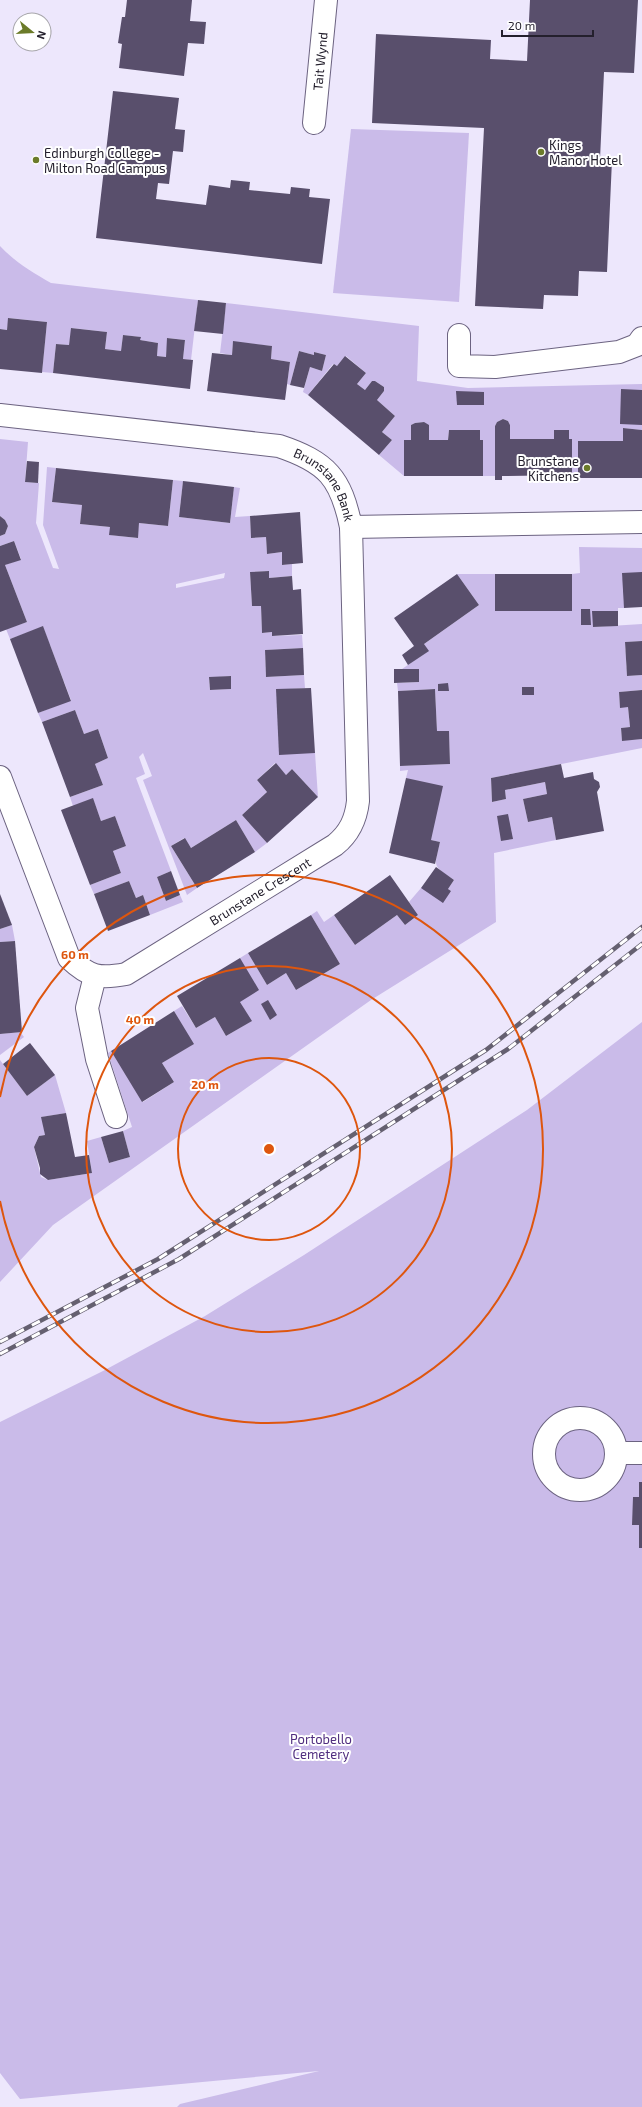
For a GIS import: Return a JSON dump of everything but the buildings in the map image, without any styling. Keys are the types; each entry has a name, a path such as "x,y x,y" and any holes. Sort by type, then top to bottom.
{"street":[{"name":"Tait Wynd","path":"314,124 326,0"},
{"path":"459,335 459,366 496,367 619,352 638,345 642,338"},
{"name":"Brunstane Bank","path":"0,415 261,443 286,448 306,455 334,478 345,501 351,527 642,522"},
{"name":"Brunstane Crescent","path":"95,976 106,978 126,974 335,845 348,832 356,813 358,801 351,527"},
{"path":"0,777 69,958 83,970 95,976 87,1008 97,1059 116,1117"},
{"path":"616,1453 642,1453"}],"green space":[{"path":"351,129 469,133 459,302 333,293"},
{"path":"0,246 30,271 51,283 198,300 191,360 183,359 185,340 168,338 166,357 157,356 158,343 140,340 140,337 123,335 121,351 105,349 107,332 72,328 69,345 56,344 53,373 42,372 47,322 9,318 7,330 0,329"},
{"path":"226,303 419,326 417,381 468,388 642,384 642,430 623,428 623,441 579,441 578,475 572,475 572,439 569,439 569,430 554,430 554,439 510,439 510,425 508,421 503,419 497,422 495,426 495,476 483,476 483,440 480,440 480,430 449,430 448,440 429,440 424,422 415,423 411,425 411,440 404,440 404,476 379,455 392,440 382,432 395,416 377,400 384,391 384,387 375,381 372,381 365,390 357,384 366,373 346,356 337,366 333,364 308,395 303,392 310,367 322,371 326,355 314,352 314,355 299,351 290,385 287,384 290,362 271,359 272,346 233,342 232,355 220,353"},
{"path":"0,439 28,442 25,482 39,483 36,523 53,568 59,569 43,525 47,467 56,468 52,502 82,505 80,524 110,527 110,535 137,538 139,523 168,526 173,480 183,481 179,517 230,523 234,487 240,488 235,517 250,516 251,538 266,537 267,554 282,552 282,565 292,564 292,576 269,578 268,571 250,572 252,606 261,606 262,633 272,632 273,636 302,635 303,648 265,650 266,677 304,675 305,688 276,690 315,753 318,797 292,769 286,775 275,763 257,780 267,792 242,815 267,843 255,852 236,820 191,848 184,838 171,846 197,888 187,895 143,780 152,776 143,753 139,757 145,774 136,778 171,871 157,877 166,901 180,895 183,902 150,915 143,895 136,898 129,881 94,894 90,885 121,873 113,851 126,846 115,816 101,821 93,799 73,806 70,797 103,785 95,764 108,758 98,729 84,734 75,710 42,722 38,713 71,700 43,627 10,639 6,629 27,622 5,565 21,559 14,541 0,546 0,536 5,534 8,526 5,520 0,516","holes":["225,573 224,578 176,588 176,584","230,676 231,689 210,690 209,678"]},
{"path":"579,547 642,548 642,572 624,608 618,608 618,611 593,611 594,627 642,624 642,641 625,642 627,676 642,675 642,690 619,692 620,707 628,707 630,727 621,728 622,740 642,739 642,748 491,778 492,802 506,799 505,790 545,782 547,794 523,799 528,822 552,817 556,840 494,853 496,922 371,1000 53,1225 0,1282 0,1060 27,1096 55,1075 66,1113 42,1117 45,1135 39,1136 34,1147 41,1177 48,1180 92,1173 87,1141 101,1137 109,1163 130,1157 123,1131 132,1127 108,1053 111,1051 143,1102 174,1082 162,1063 193,1044 174,1011 182,1006 196,1028 215,1017 226,1036 251,1021 240,1002 240,958 248,953 267,985 286,973 296,990 340,964 311,915 317,911 324,922 334,915 355,945 397,915 405,925 418,915 409,902 421,888 451,891 448,889 454,880 436,865 440,842 431,840 406,778 408,770 400,771 400,766 450,764 449,731 437,731 435,689 398,691 397,683 419,682 419,669 402,669 428,651 424,644 479,605 457,574 495,574 495,611 572,610 572,574 580,573"},
{"path":"12,925 15,941 0,942 0,929"},
{"name":"Portobello Cemetery","path":"642,1022 642,2107 177,2107 180,2104 319,2071 20,2099 0,2073 0,1422 103,1371 205,1316 304,1255 527,1110"},
{"path":"20,1032 24,1037 0,1055 0,1034"}],"railway":[{"path":"0,1342 158,1259 486,1050 642,927"},
{"path":"0,1354 179,1259 508,1049 642,944"}],"place":[{"name":"Kings Manor Hotel","path":"541,152"},
{"name":"Edinburgh College - Milton Road Campus","path":"36,160"},
{"name":"Brunstane Kitchens","path":"587,468"}]}
